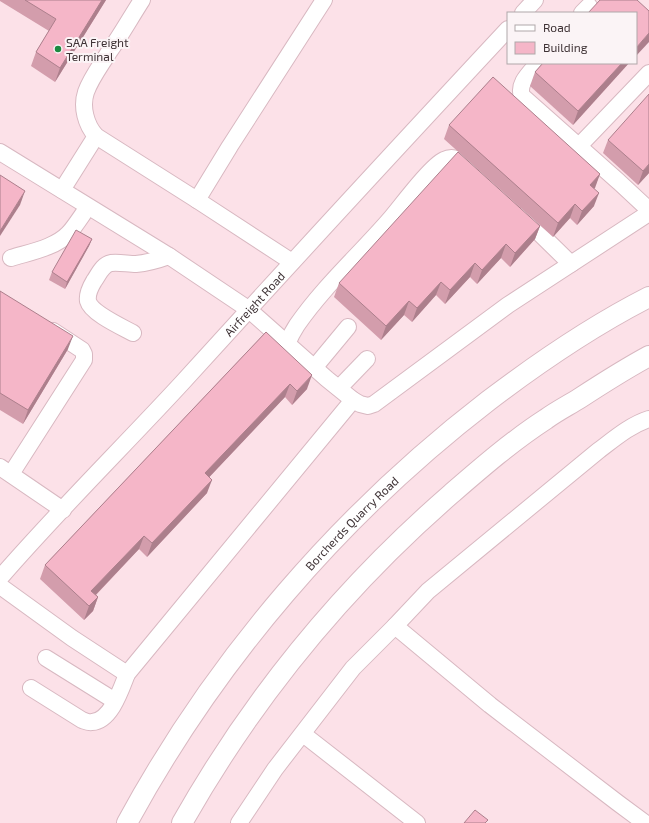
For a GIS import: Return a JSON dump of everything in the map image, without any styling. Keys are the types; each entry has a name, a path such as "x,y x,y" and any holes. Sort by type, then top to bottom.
{"main road":[{"name":"Borcherds Quarry Road","path":"127,823 171,748 218,680 284,594 357,516 406,468 523,374 578,338 641,301 649,292"},
{"path":"182,823 226,751 281,674 322,624 381,560 449,495 545,419 597,386 649,356"}],"lane":[{"path":"142,0 96,74 86,93 85,107 90,129 96,136 292,262"},
{"path":"197,200 324,0"},
{"path":"524,12 535,0"},
{"name":"Airfreight Road","path":"0,578 28,545 182,383 248,309 507,30"},
{"path":"537,64 521,86 522,96 649,210"},
{"path":"579,146 649,73"},
{"path":"62,190 96,136"},
{"path":"0,152 169,256 248,309 314,368 353,400 368,406 374,404 502,309 649,213"},
{"path":"287,344 296,326 324,290 387,222 434,168 444,160 451,158 458,159 480,179"},
{"path":"509,204 571,264"},
{"path":"11,258 45,247 63,238 69,233 88,207"},
{"path":"133,333 96,311 90,305 88,302 88,297 92,284 100,271 107,265 116,263 134,264 150,262 169,256"},
{"path":"39,321 82,350 84,360 5,470 62,510"},
{"path":"314,368 348,327"},
{"path":"339,388 366,359"},
{"path":"31,688 82,720 92,722 101,719 115,701 127,674 353,400"},
{"path":"239,823 275,769 353,668 396,626 428,591 598,451 619,435 649,419"},
{"path":"0,586 72,638 127,674"},
{"path":"396,626 490,705 645,823"},
{"path":"46,658 115,701"},
{"path":"303,734 416,823"}],"building":[{"name":"SAA Freight Terminal","path":"25,0 102,0 60,68 36,52 56,19"},
{"path":"600,0 637,0 649,11 649,33 637,47 637,12 589,12"},
{"path":"542,64 621,64 578,111 535,72"},
{"path":"493,77 600,174 590,185 599,193 582,211 575,204 558,223 449,125"},
{"path":"649,94 649,164 643,171 608,140"},
{"path":"458,152 540,226 515,253 506,244 482,270 475,263 450,290 441,282 417,308 409,301 386,326 339,283"},
{"path":"0,175 25,191 0,231"},
{"path":"76,230 92,239 67,282 52,272"},
{"path":"0,291 73,336 28,410 0,393"},
{"path":"266,332 312,375 297,391 290,384 205,473 212,480 152,543 144,536 91,591 98,597 89,606 45,565"},
{"path":"475,810 488,820 485,823 464,823"}],"place":[{"name":"SAA Freight Terminal","path":"58,49"}]}
